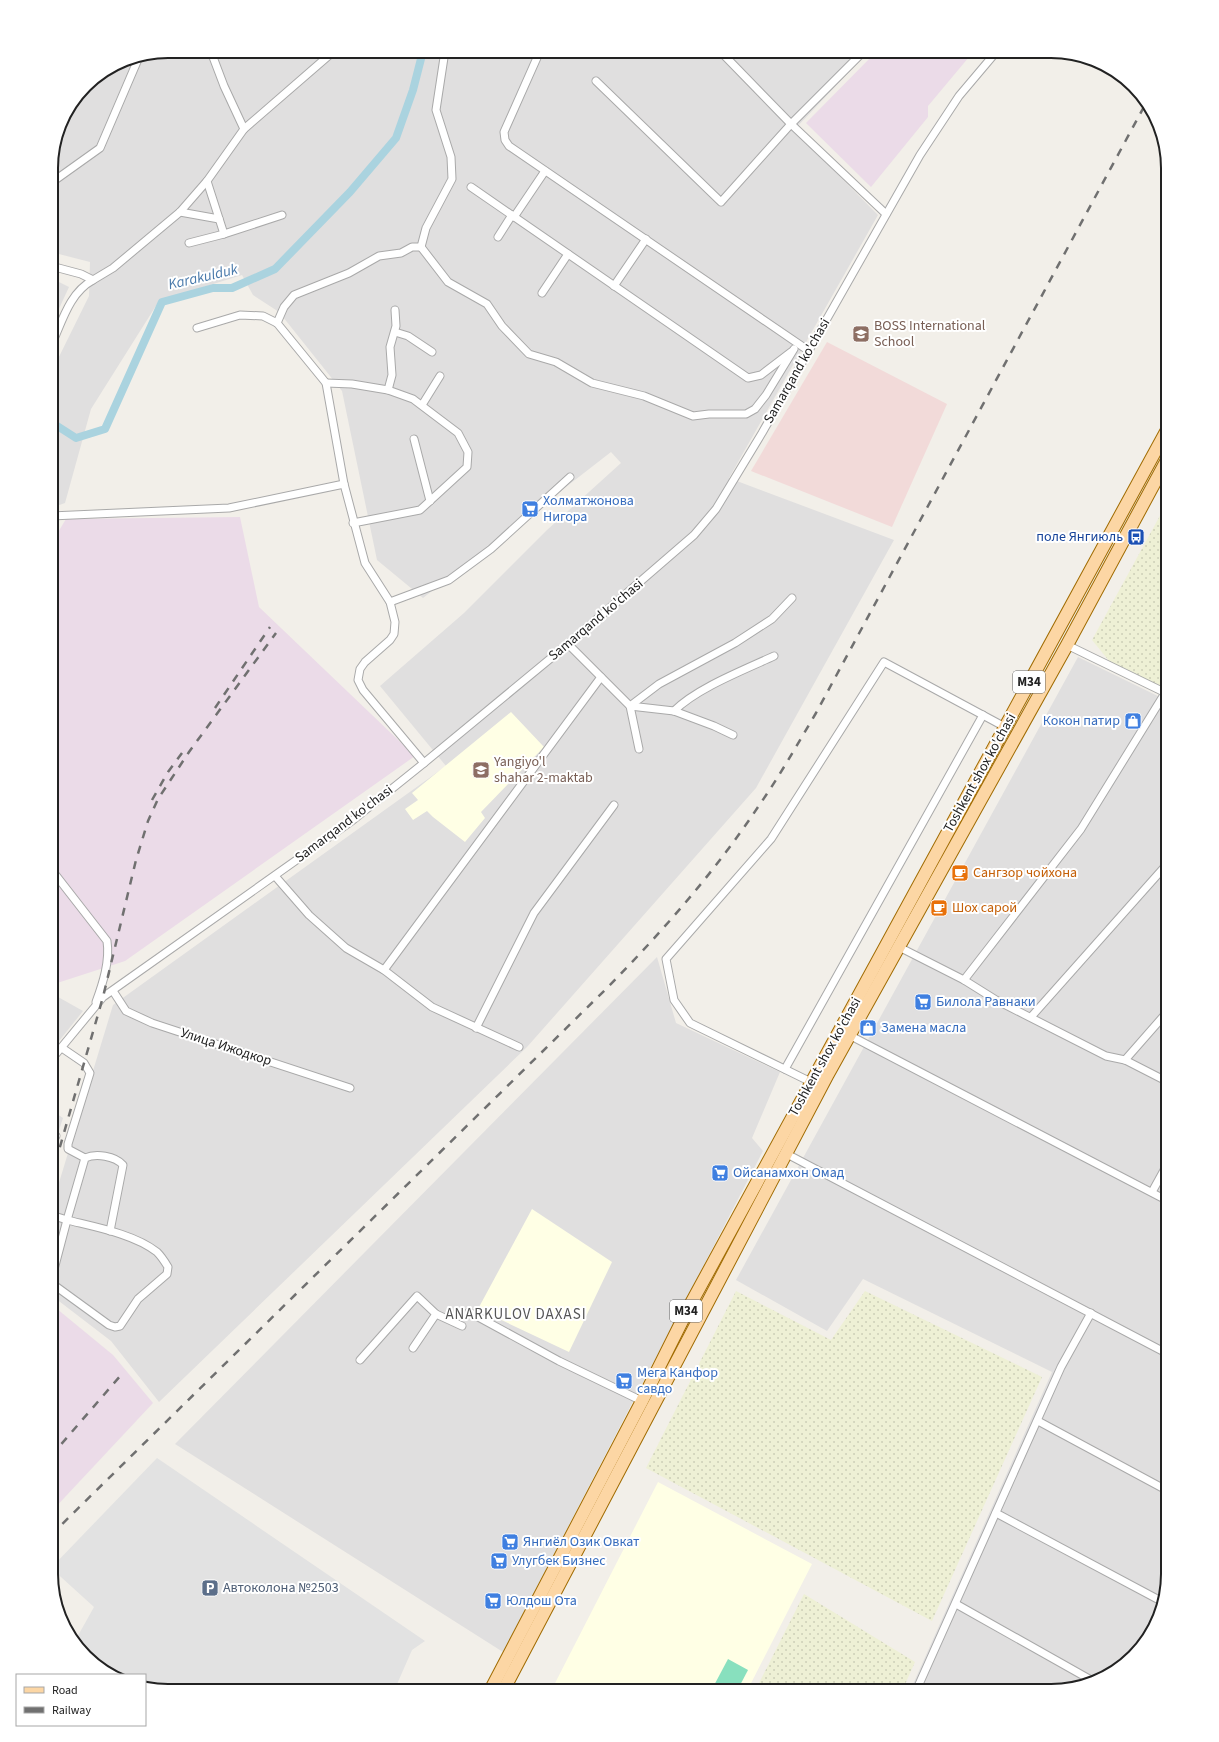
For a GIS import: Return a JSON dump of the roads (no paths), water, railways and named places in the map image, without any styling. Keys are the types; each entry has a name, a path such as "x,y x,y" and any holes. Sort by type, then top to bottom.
{"main road":[{"name":"Toshkent shox ko'chasi","path":"507,1684 849,1035 873,981 1005,727 1161,441"},
{"name":"Toshkent shox ko'chasi","path":"494,1684 642,1401 689,1307 811,1082 873,981 899,947 1067,645 1161,471"}],"street":[{"path":"213,58 224,86 244,128"},
{"path":"58,331 74,298 85,284 113,268 180,212 207,181 244,128 326,58"},
{"path":"421,247 426,228 452,179 451,157 436,110 444,58"},
{"path":"537,58 504,132 505,140 509,146 646,239 795,346 808,351"},
{"path":"727,58 791,124 886,214"},
{"path":"596,81 721,202 791,124 857,58"},
{"name":"Samarqand ko'chasi","path":"58,1052 103,997 353,820 568,644 682,547 709,518 722,499 758,440 920,155 943,119 976,75 991,58"},
{"path":"58,178 100,148 136,63"},
{"path":"498,237 545,171"},
{"path":"207,181 224,234"},
{"path":"471,187 748,378 761,375 795,346"},
{"path":"180,212 219,219"},
{"path":"189,243 224,234 282,215"},
{"path":"614,286 646,239"},
{"path":"277,323 284,307 294,296 349,273 379,256 401,253 412,247 421,247"},
{"path":"421,247 448,282 487,304 502,326 529,354 556,362 592,383 644,396 693,416 709,414 746,414 755,410 766,395 795,346"},
{"path":"542,293 568,254"},
{"path":"58,268 81,274 93,280"},
{"path":"388,390 392,375 390,347 392,336 395,332 395,310"},
{"path":"197,328 240,315 264,316 277,323 326,383 344,484 365,563 390,602 396,622 394,634 388,643 362,665 358,672 358,680 363,690 424,763"},
{"path":"395,332 408,336 432,352"},
{"path":"422,405 440,376"},
{"path":"326,383 352,384 388,390 413,399 458,433 468,452 466,467 420,510 354,523"},
{"path":"414,439 430,501"},
{"path":"390,602 449,580 490,549 570,477"},
{"path":"58,516 229,508 344,484"},
{"path":"630,706 659,684 735,643 772,619 792,598"},
{"path":"568,644 630,706 639,749"},
{"path":"1067,645 1161,691"},
{"path":"674,710 683,701 703,690 774,656"},
{"path":"811,1082 690,1023 674,1000 666,959 771,839 884,662 1005,727"},
{"path":"384,970 601,677"},
{"path":"964,980 1080,829 1161,703"},
{"path":"630,706 674,710 733,735"},
{"path":"784,1069 983,715"},
{"path":"476,1028 534,913 614,805"},
{"path":"1031,1017 1161,871"},
{"path":"275,876 310,915 346,948 384,970 432,1007 519,1047"},
{"path":"58,878 106,941 108,952 102,985 94,1008"},
{"path":"899,947 964,980 996,1000 1106,1056 1125,1060 1161,1078"},
{"name":"Улица Ижодкор","path":"113,991 126,1011 152,1023 350,1088"},
{"path":"1125,1060 1161,1019"},
{"path":"849,1035 1161,1197"},
{"path":"62,1048 84,1063 90,1073 68,1144 68,1149 85,1158"},
{"path":"786,1153 1161,1350"},
{"path":"58,1254 85,1158 91,1155 117,1159 124,1165 110,1231"},
{"path":"1152,1192 1161,1176"},
{"path":"58,1217 110,1231 138,1242 157,1252 168,1267 167,1274 138,1299 120,1326 115,1327 109,1325 58,1288"},
{"path":"360,1360 417,1296 436,1314 462,1326"},
{"path":"469,1312 559,1361 642,1401"},
{"path":"919,1684 1061,1367 1091,1313"},
{"path":"413,1348 436,1314"},
{"path":"1038,1421 1161,1487"},
{"path":"996,1512 1158,1599"},
{"path":"956,1604 1087,1678"}],"waterway":[{"name":"Karakulduk","path":"58,426 76,438 105,429 162,302 213,288 232,288 275,269 350,192 396,138 413,90 421,58"}],"railway":[{"path":"58,1528 606,989 667,924 705,879 741,831 773,784 816,713 1143,109"},
{"path":"215,708 270,627"},
{"path":"58,1154 103,997 136,860 148,821 158,799 189,752 276,633"},
{"path":"152,800 168,772 182,753"},
{"path":"58,1448 121,1375"}],"place":[{"name":"BOSS International School","path":"861,334"},
{"name":"Холматжонова Нигора","path":"530,509"},
{"name":"поле Янгиюль","path":"1136,537"},
{"name":"Кокон патир","path":"1133,721"},
{"name":"Yangiyo'l shahar 2-maktab","path":"481,770"},
{"name":"Сангзор чойхона","path":"960,873"},
{"name":"Шох сарой","path":"939,908"},
{"name":"Билола Равнаки","path":"923,1002"},
{"name":"Замена масла","path":"868,1028"},
{"name":"Ойсанамхон Омад","path":"720,1173"},
{"name":"Мега Канфор савдо","path":"624,1381"},
{"name":"Янгиёл Озик Овкат","path":"510,1542"},
{"name":"Улугбек Бизнес","path":"499,1561"},
{"name":"Автоколона №2503","path":"210,1588"},
{"name":"Юлдош Ота","path":"493,1601"}],"district":[{"name":"ANARKULOV DAXASI","path":"516,1314"}]}
